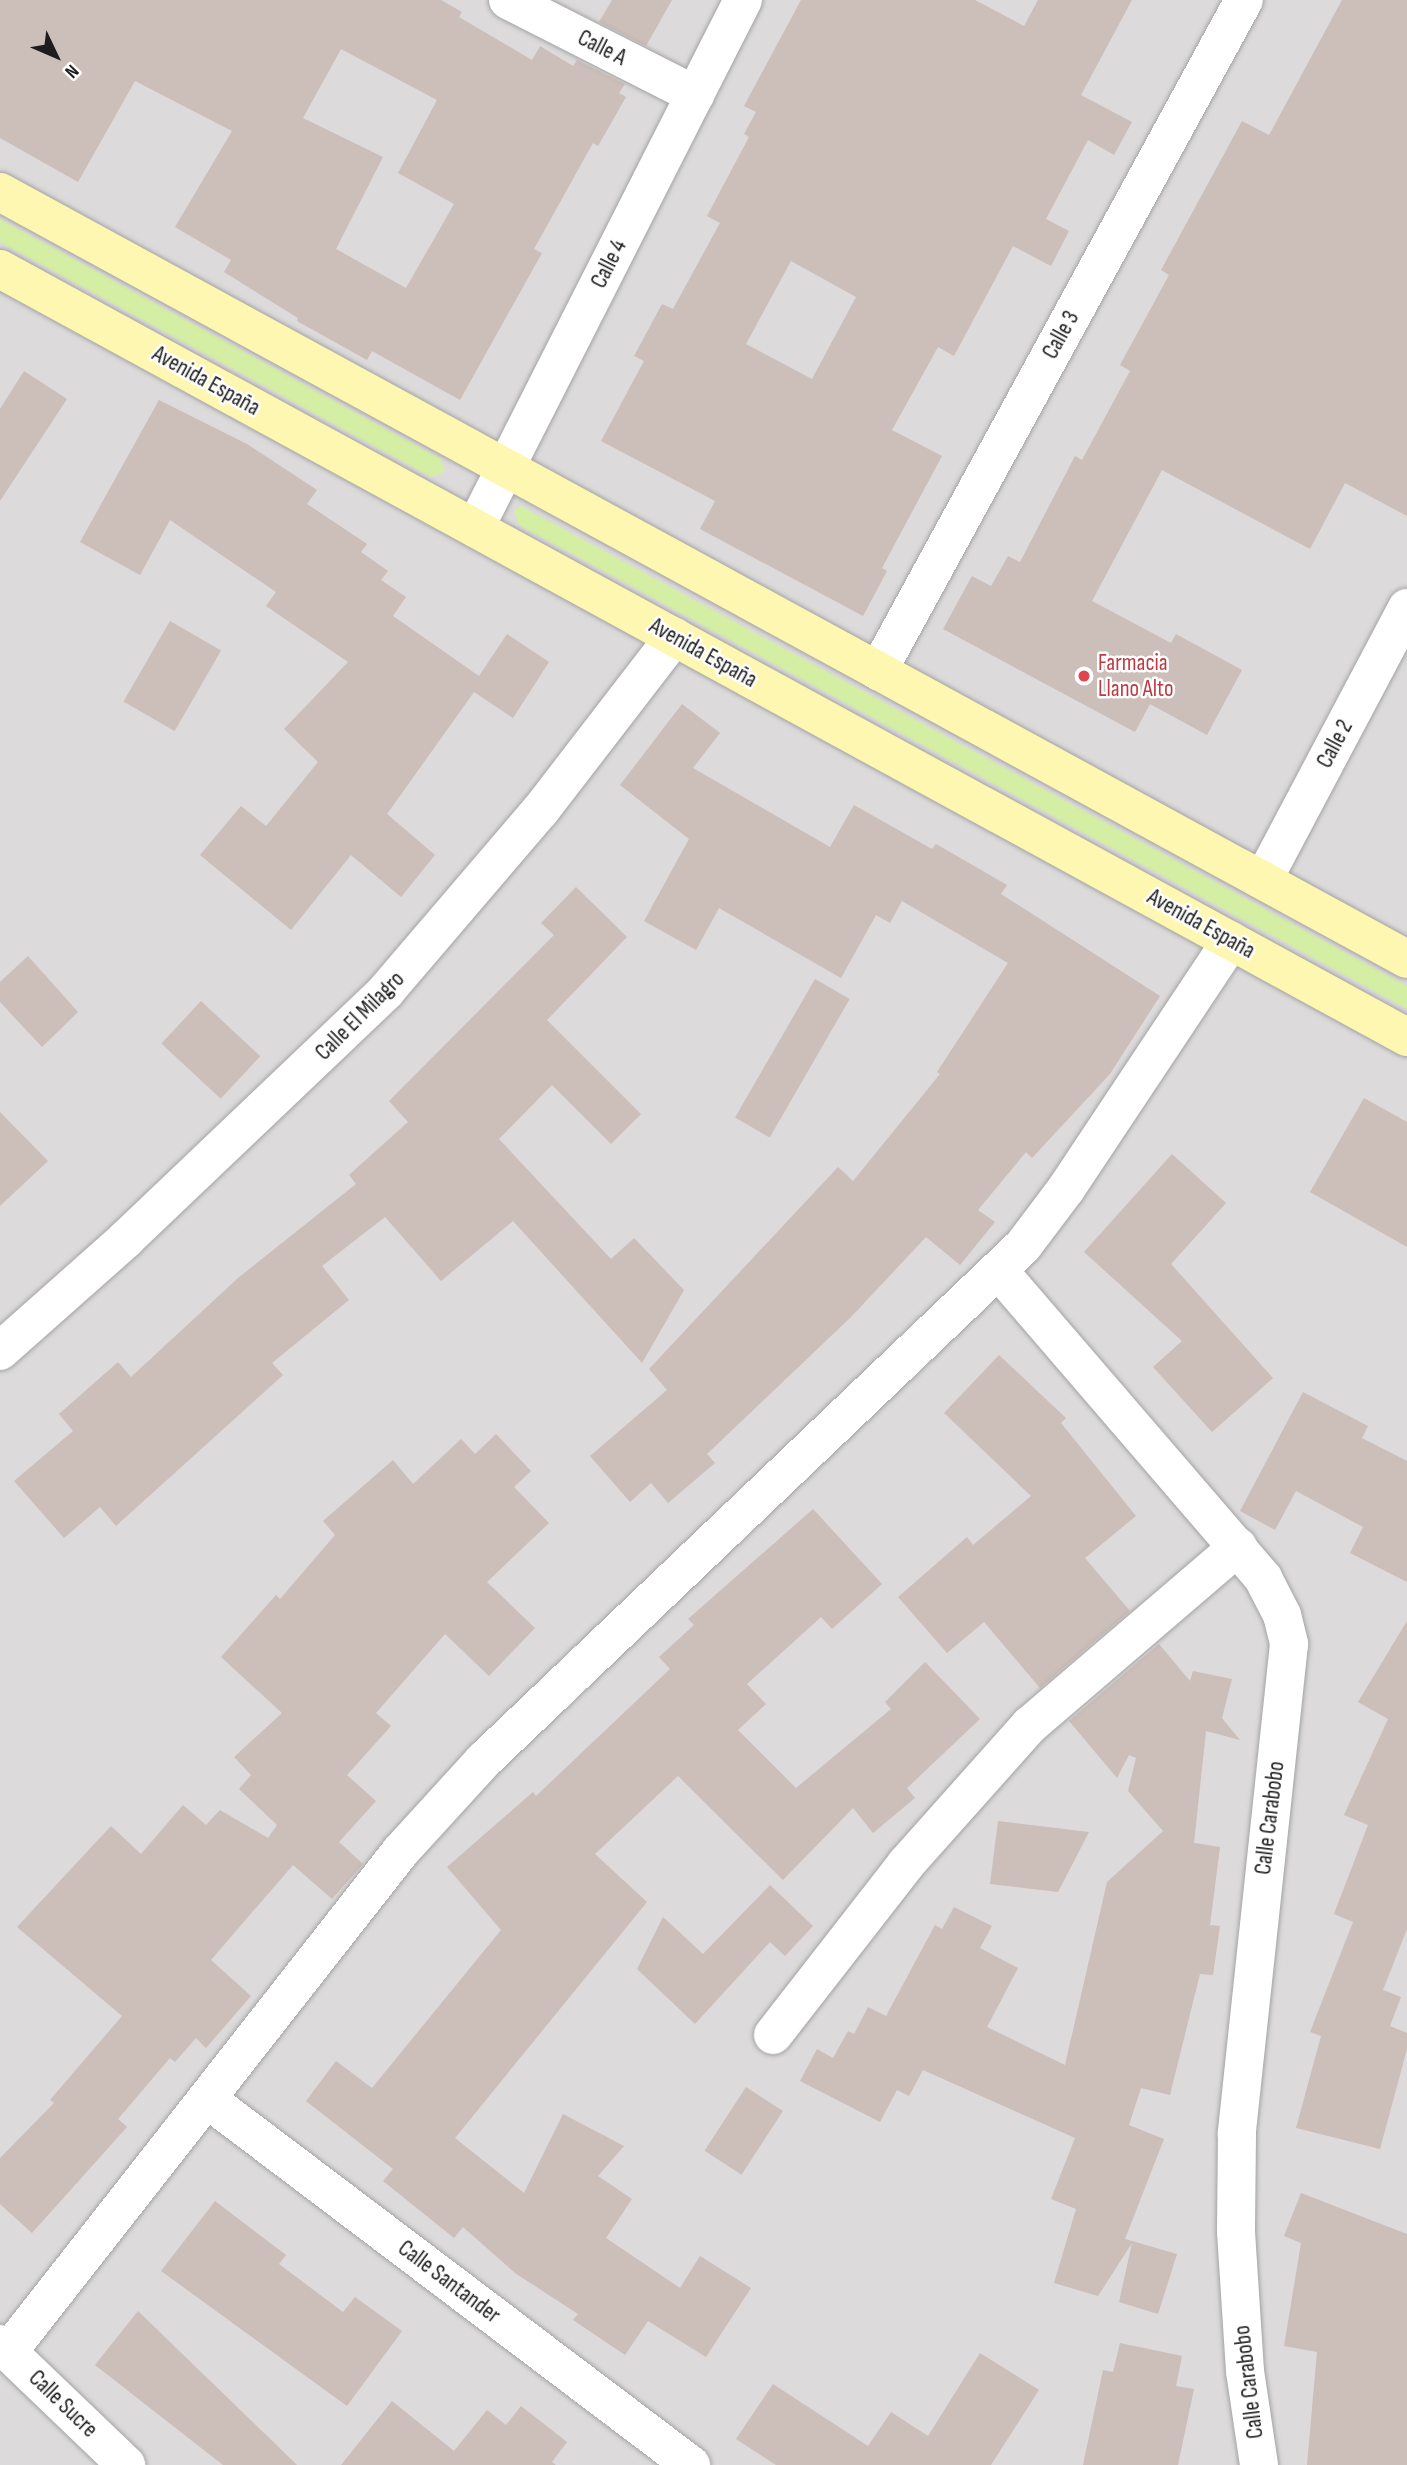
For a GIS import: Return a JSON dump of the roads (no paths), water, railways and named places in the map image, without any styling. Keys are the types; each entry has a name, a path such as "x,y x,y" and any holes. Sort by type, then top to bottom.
{"main road":[{"path":"0,192 1407,959"},
{"name":"Avenida España","path":"0,269 1407,1037"}],"street":[{"name":"Calle A","path":"508,0 695,95"},
{"name":"Calle 4","path":"475,528 743,0"},
{"name":"Calle 3","path":"878,671 1244,0"},
{"name":"Calle 2","path":"1263,880 1407,608"},
{"name":"Calle El Milagro","path":"0,1351 135,1230 386,992 540,811 674,637"},
{"path":"4,2348 207,2099 400,1852 484,1760 999,1271 1066,1189 1231,941"},
{"name":"Calle Carabobo","path":"999,1271 1238,1546 1273,1597 1289,1644 1237,2134 1236,2232 1245,2371 1259,2465"},
{"path":"773,2035 906,1864 1021,1735 1238,1546"},
{"name":"Calle Santander","path":"207,2099 691,2465"},
{"name":"Calle Sucre","path":"4,2348 126,2465"}],"place":[{"name":"Farmacia Llano Alto","path":"1084,676"}]}
